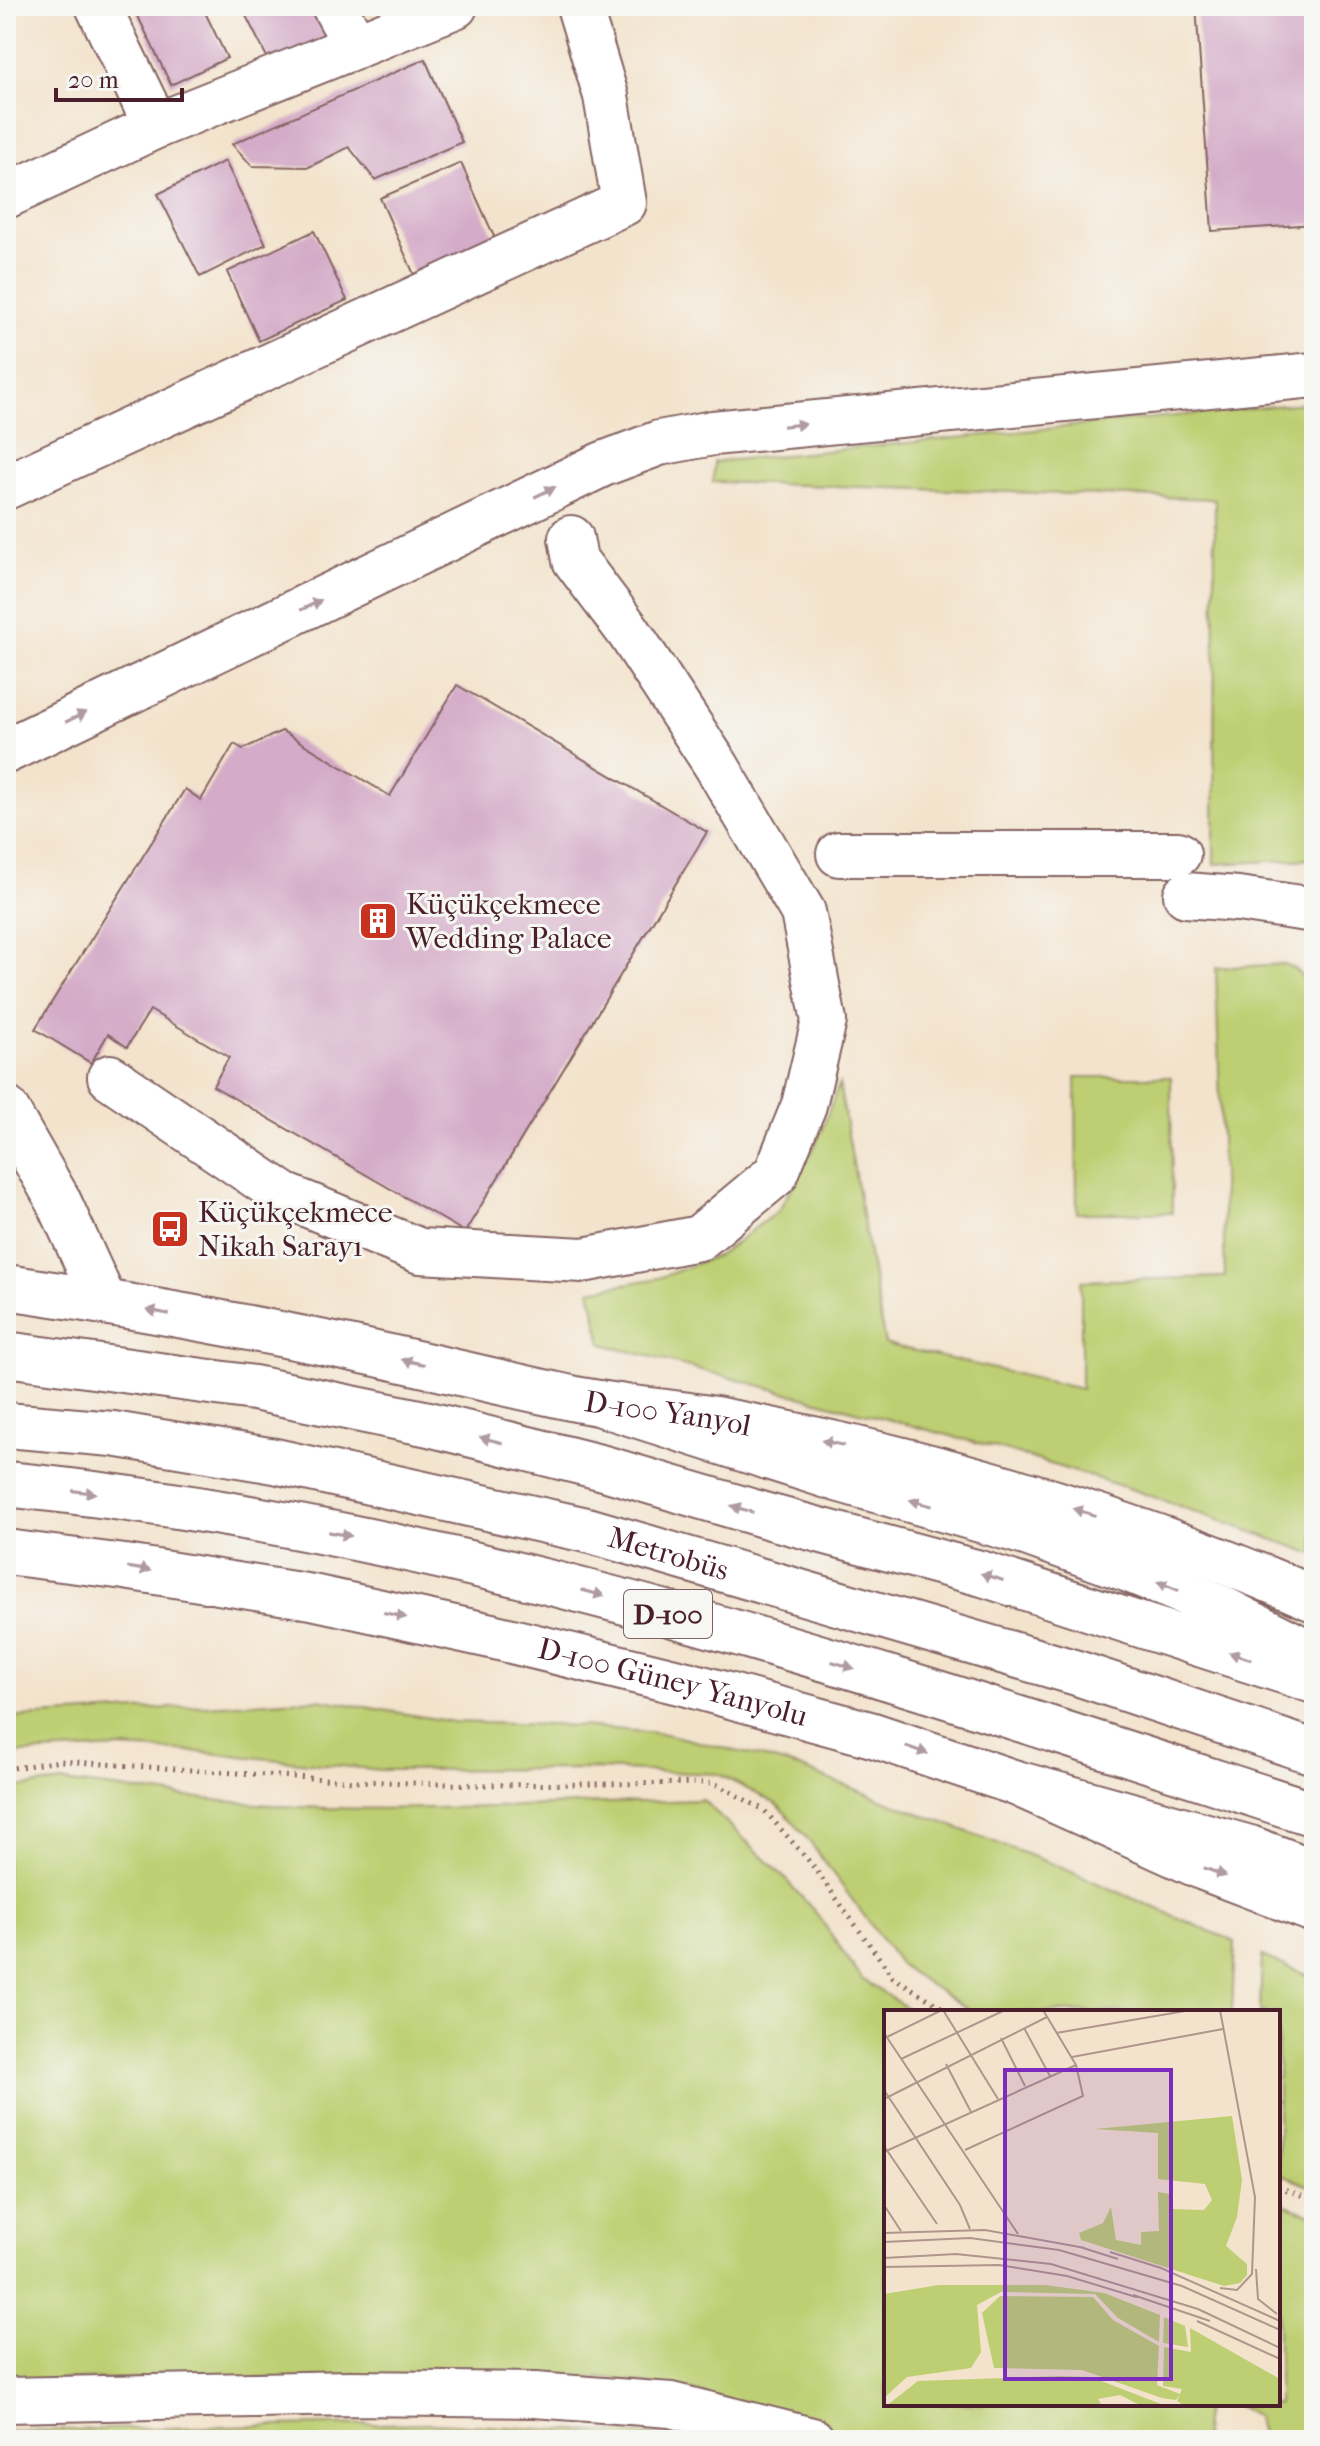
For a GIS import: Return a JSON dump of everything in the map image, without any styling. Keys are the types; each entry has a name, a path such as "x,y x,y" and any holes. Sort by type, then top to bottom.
{"main road":[{"path":"98,6 156,126"},
{"path":"334,6 356,46"},
{"path":"6,196 156,126 455,6"},
{"path":"6,487 624,203 606,96 579,6"},
{"path":"6,751 603,464 659,443 713,433 1314,375"},
{"path":"110,1077 284,1195 420,1251 583,1260 699,1238 776,1174 804,1105 824,1021 803,912 716,765 629,632 575,560 571,538"},
{"path":"839,854 1182,875 1238,899 1314,910"},
{"path":"6,1109 58,1200 104,1301"},
{"name":"D-100 Yanyol","path":"6,1287 104,1301 319,1342 598,1403 737,1423 843,1445 1097,1516 1241,1567 1314,1599"},
{"path":"6,1354 254,1388 429,1424 604,1468 983,1574 1314,1681"},
{"path":"598,1403 837,1479 1026,1533 1219,1607 1314,1655"},
{"name":"Metrobüs","path":"6,1425 113,1434 275,1461 591,1531 1077,1673 1314,1752"},
{"name":"D-100","path":"6,1484 225,1512 369,1539 552,1581 771,1642 1314,1814"},
{"name":"D-100 Güney Yanyolu","path":"6,1552 125,1567 312,1597 491,1636 687,1684 873,1735 1016,1783 1204,1868 1314,1910"},
{"path":"1016,1783 1250,1848 1314,1872"},
{"path":"6,2400 350,2393 534,2395 671,2405 812,2440"}],"path":[{"path":"6,1769 60,1761 354,1781 477,1785 714,1783 764,1810 810,1862 893,1977 946,2010"},
{"path":"1280,2188 1314,2199"}],"green space":[{"path":"1314,402 1314,859 1214,864 1215,499 713,482 714,462"},
{"path":"1285,964 1303,979 1312,1015 1314,1554 1131,1489 1008,1451 602,1344 590,1290 659,1278 719,1255 779,1210 817,1142 839,1084 885,1344 1081,1389 1081,1281 1225,1277 1216,968"},
{"path":"1076,1077 1171,1077 1172,1213 1077,1213"},
{"path":"318,1699 454,1722 582,1726 666,1734 789,1764 1055,1865 1235,1942 1232,2010 970,2010 902,1967 803,1833 777,1804 718,1774 594,1769 381,1770 199,1752 119,1748 6,1754 6,1718"},
{"path":"62,1782 294,1807 374,1809 703,1800 777,1870 817,1914 862,1979 910,2010 884,2010 884,2406 1205,2406 1203,2440 864,2440 803,2419 695,2392 609,2378 6,2380 6,1789"},
{"path":"1262,1956 1314,1978 1314,2188 1280,2175 1280,2010 1260,2010"},
{"path":"1280,2203 1314,2215 1314,2440 1263,2440 1256,2416 1238,2406 1280,2406"},
{"path":"434,2423 684,2437 692,2440 6,2440 6,2431"}],"building":[{"path":"133,6 202,6 227,58 171,85"},
{"path":"241,6 312,6 330,41 273,69"},
{"path":"1196,6 1314,6 1314,224 1212,231"},
{"path":"425,59 462,142 375,180 349,147 309,167 252,166 232,144"},
{"path":"225,161 266,244 200,277 158,194"},
{"path":"461,163 501,252 420,288 380,198"},
{"path":"314,231 347,300 259,341 227,272"},
{"name":"Küçükçekmece Wedding Palace","path":"457,685 707,832 465,1232 213,1086 229,1057 150,1010 127,1047 108,1034 91,1063 35,1029 185,789 201,800 234,744 243,749 282,731 390,796"}],"place":[{"name":"Küçükçekmece Wedding Palace","path":"378,921"},
{"name":"Küçükçekmece Nikah Sarayı","path":"170,1229"}]}
